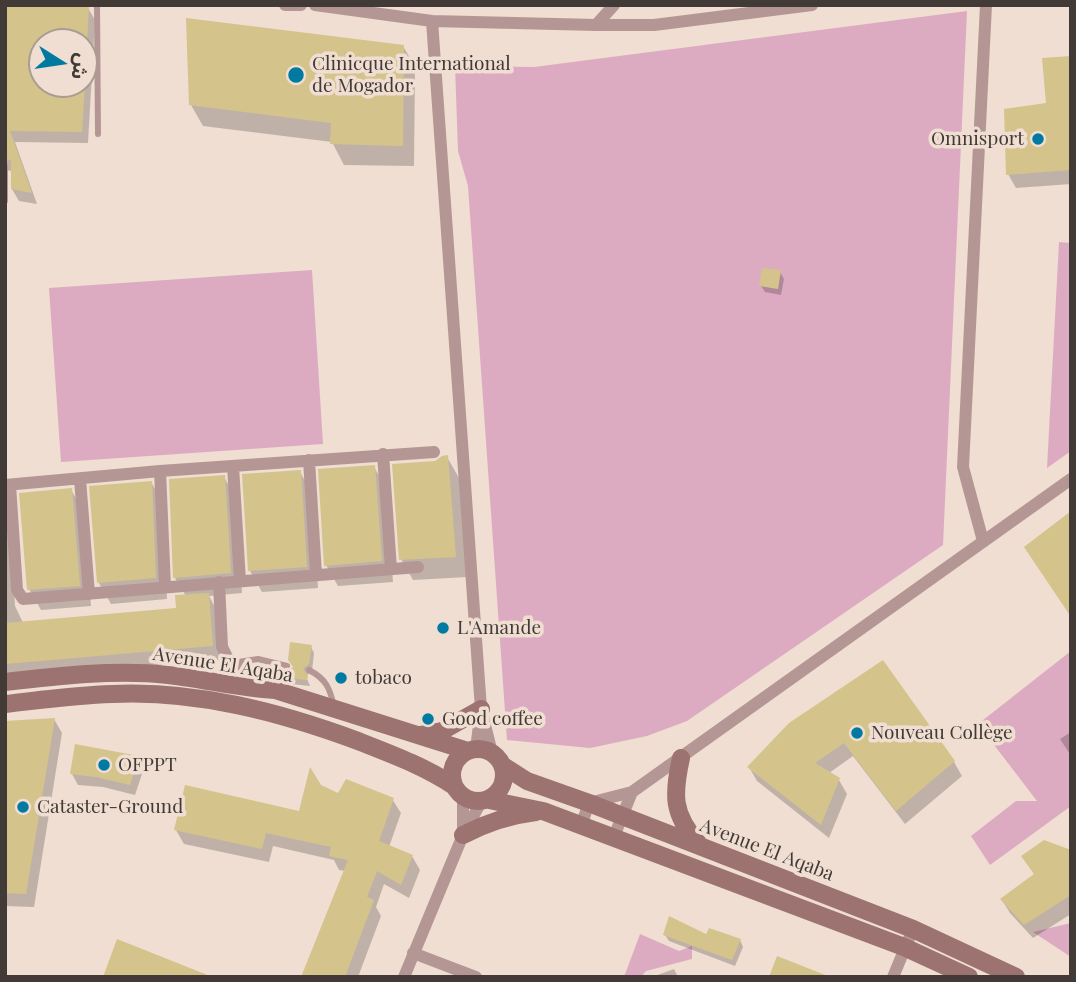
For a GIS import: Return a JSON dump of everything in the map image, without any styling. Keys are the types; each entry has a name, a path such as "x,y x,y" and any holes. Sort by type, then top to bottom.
{"main road":[{"name":"Avenue El Aqaba","path":"5,682 110,674 166,674 244,682 275,690 484,755 527,781 913,929 1016,977"},
{"name":"Avenue El Aqaba","path":"5,704 113,694 166,695 219,701 329,730 407,760 459,791"},
{"path":"416,736 442,731 481,709"},
{"path":"485,801 501,789 504,781 484,755 456,762 453,770 459,791 473,801 512,803 544,811 904,947 969,977"},
{"path":"681,758 675,785 677,810 686,830 700,846"},
{"path":"463,835 483,824 519,814 544,811"}],"street":[{"path":"285,5 301,5"},
{"path":"596,25 614,5"},
{"path":"320,6 432,21 654,25 811,5"},
{"path":"983,541 970,497 963,456 986,5"},
{"path":"432,21 484,755"},
{"path":"418,567 28,600 19,596 17,590 8,485 160,471 434,452"},
{"path":"383,454 391,569"},
{"path":"309,460 316,575"},
{"path":"233,466 240,581"},
{"path":"160,471 165,587"},
{"path":"80,479 89,594"},
{"path":"581,826 589,803 632,792 1071,479"},
{"path":"219,582 222,647 244,682"},
{"path":"459,791 463,835"},
{"path":"613,839 632,792"},
{"path":"404,977 463,835 485,801"},
{"path":"893,977 913,929"},
{"path":"413,953 477,977"}],"lane":[{"path":"96,5 98,134"},
{"path":"5,166 5,201"},
{"path":"244,682 238,662 258,659 287,666"},
{"path":"309,670 327,682 334,709"}],"shaded area":[{"path":"967,11 943,545 687,721 647,736 590,748 507,740 468,186 458,151 455,66 534,67"},
{"path":"1059,242 1071,243 1071,451 1047,468"},
{"path":"312,270 323,444 61,462 49,288"},
{"path":"1071,651 1071,806 990,865 971,836 1016,801 1037,801 978,724"},
{"path":"1071,923 1071,957 1033,932"},
{"path":"640,934 679,951 692,946 692,959 646,971 641,977 624,977"}],"building":[{"path":"5,5 89,6 88,28 28,28 28,98 84,98 82,132 10,131 32,193 11,189 11,160 5,159"},
{"name":"Clinicque International de Mogador","path":"186,18 404,45 403,146 330,144 331,123 189,105"},
{"name":"Omnisport","path":"1071,56 1071,170 1006,175 1004,109 1046,103 1042,58"},
{"path":"762,268 781,270 778,289 759,286"},
{"path":"448,455 456,557 399,560 392,464 435,461"},
{"path":"375,465 382,561 324,566 318,469"},
{"path":"301,470 307,567 248,571 242,474"},
{"path":"225,475 231,573 173,578 169,479"},
{"path":"152,481 156,578 97,583 89,486"},
{"path":"72,488 80,586 27,590 19,493"},
{"path":"1071,511 1071,617 1024,547"},
{"path":"209,593 213,646 5,664 5,623 176,608 175,595"},
{"path":"290,642 312,645 309,664 303,669 308,676 307,680 286,678 286,672 293,667 288,660"},
{"name":"Nouveau Collège","path":"883,660 955,761 896,811 844,743 815,763 840,778 821,825 747,767 789,723"},
{"name":"Cataster-Ground","path":"55,718 26,894 5,893 5,721"},
{"name":"OFPPT","path":"75,744 139,756 130,785 70,774"},
{"path":"310,767 321,785 338,793 346,779 394,798 379,841 413,855 401,885 377,871 367,897 374,900 345,977 301,977 348,860 329,856 331,847 266,833 262,849 174,830 185,785 299,811"},
{"path":"1044,840 1071,850 1071,895 1024,925 1000,899 1034,874 1021,856"},
{"path":"669,916 706,934 709,928 741,939 732,960 663,935"},
{"path":"117,939 210,976 210,977 103,977"},
{"path":"777,956 828,976 769,977"}],"place":[{"name":"Clinicque International de Mogador","path":"296,75"},
{"name":"Omnisport","path":"1038,139"},
{"name":"L'Amande","path":"443,628"},
{"name":"tobaco","path":"341,678"},
{"name":"Good coffee","path":"428,719"},
{"name":"Nouveau Collège","path":"857,733"},
{"name":"OFPPT","path":"104,765"},
{"name":"Cataster-Ground","path":"23,807"}]}
